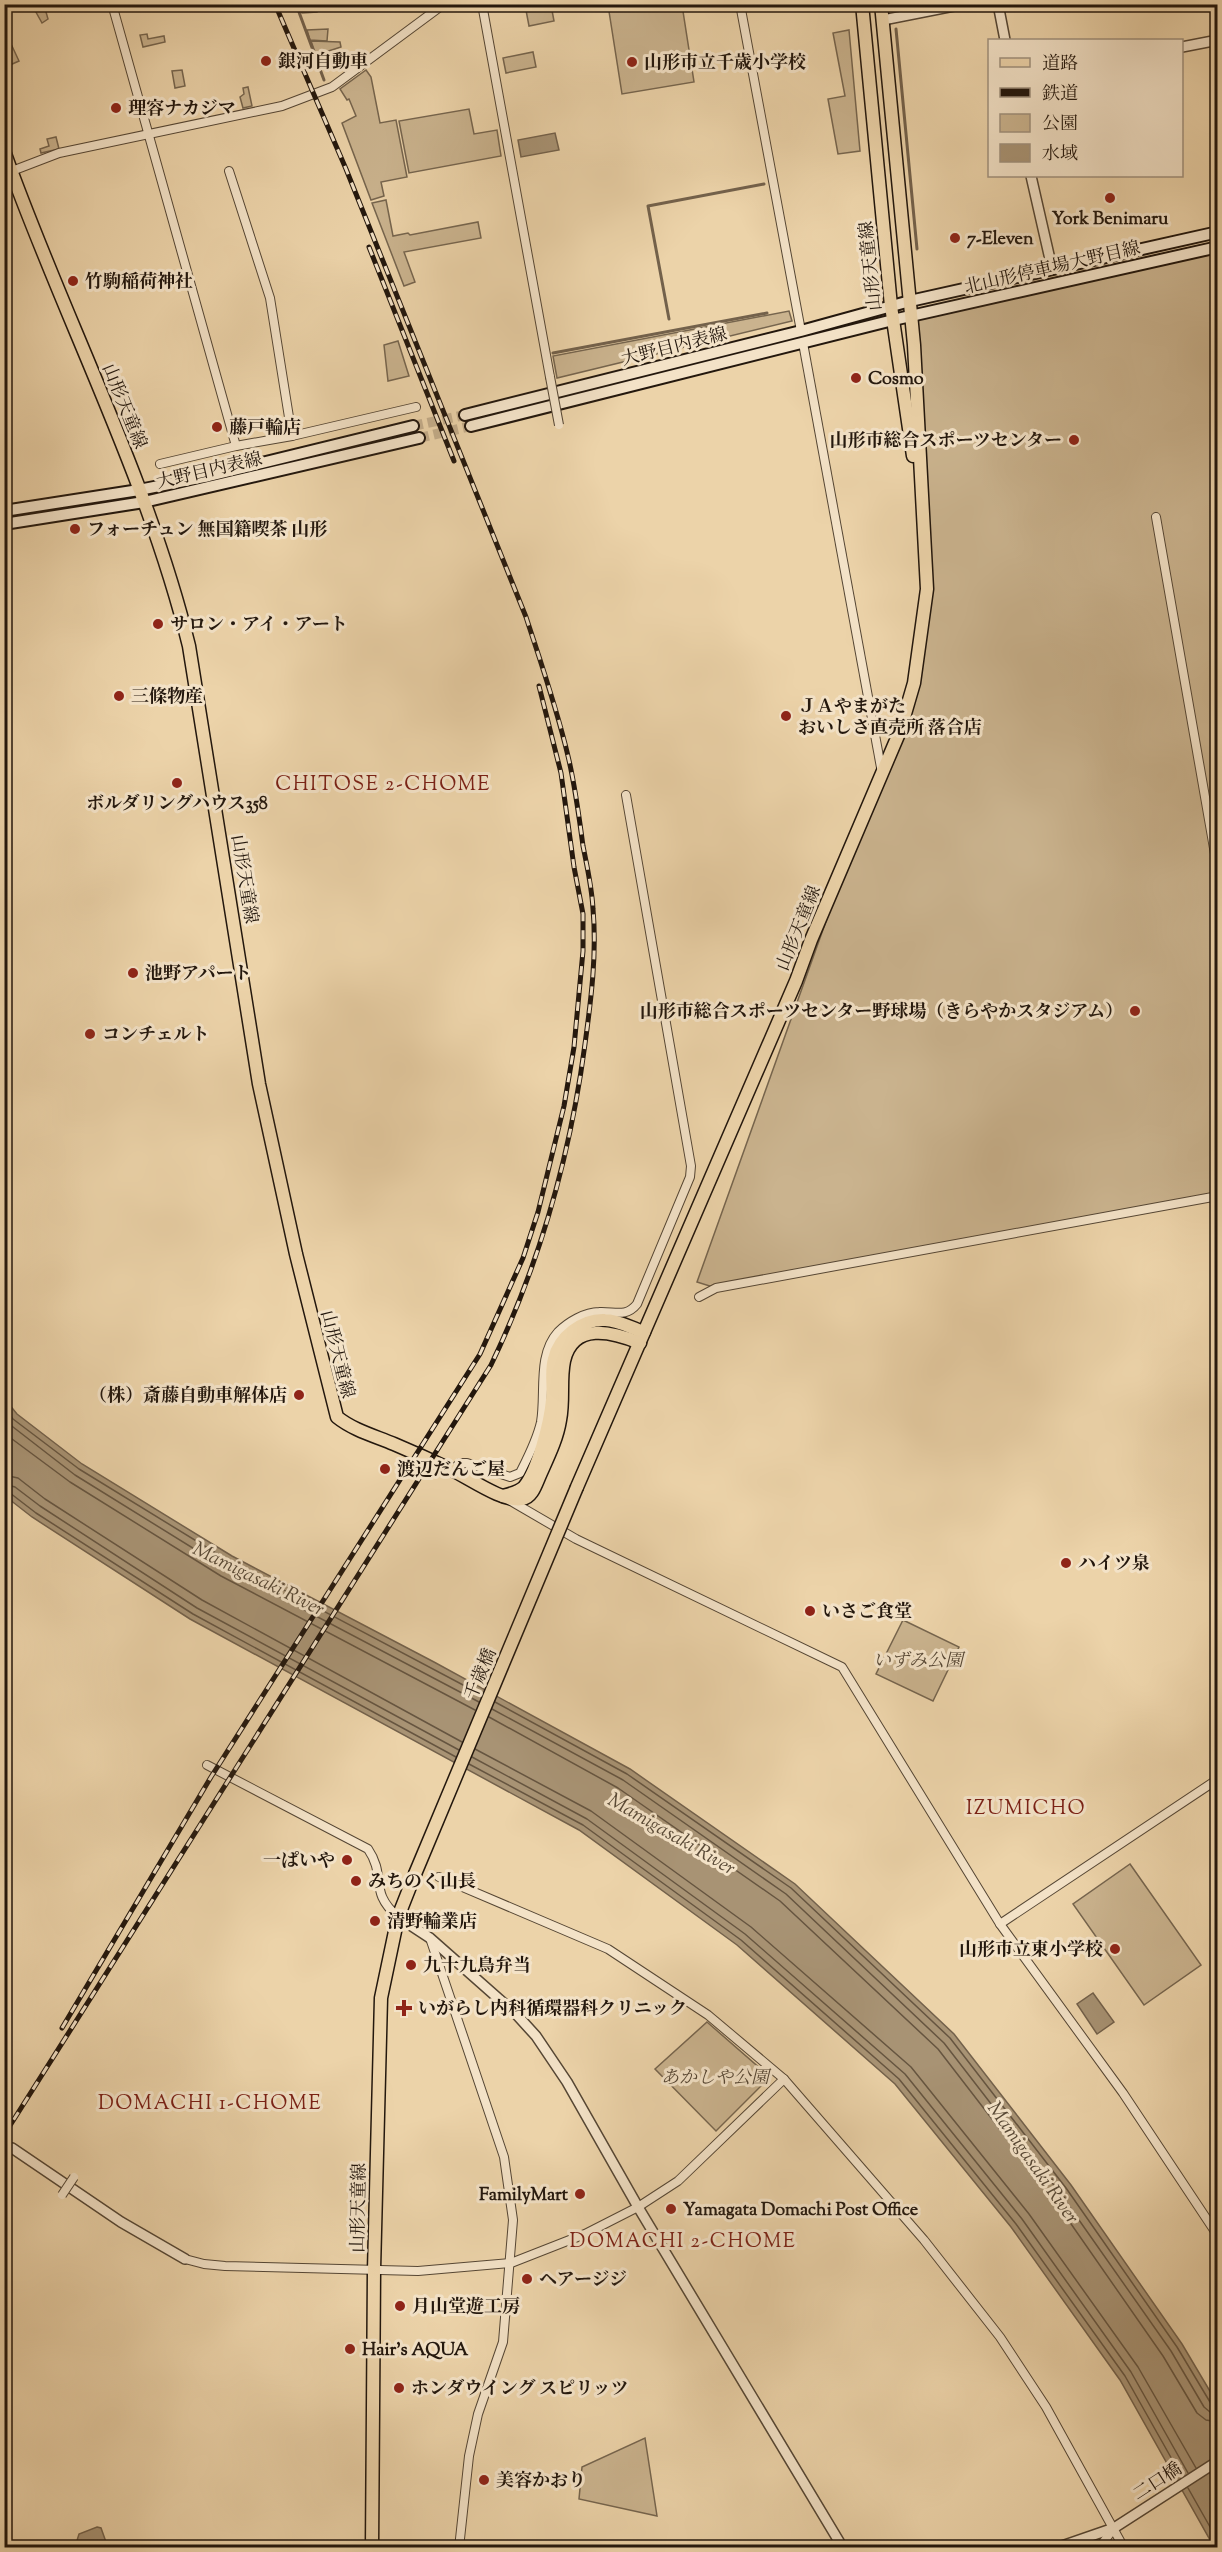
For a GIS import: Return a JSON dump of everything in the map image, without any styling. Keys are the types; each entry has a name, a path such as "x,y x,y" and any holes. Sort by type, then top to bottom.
{"main road":[{"name":"山形天童線","path":"862,4 891,306 925,522"},
{"name":"山形天童線","path":"577,1487 758,1072 900,731 914,682 927,589 925,522 910,301 881,4"},
{"name":"山形天童線","path":"4,151 144,502 180,608 189,646 259,1083 332,1407 337,1416 346,1423 452,1470 503,1496 514,1500 524,1499 530,1497 560,1421 564,1361 573,1344 590,1333 598,1332 642,1338"},
{"name":"北山形停車場大野目線","path":"891,306 1218,232"},
{"name":"北山形停車場大野目線","path":"893,320 1218,247"},
{"name":"大野目内表線","path":"465,415 801,331 891,306"},
{"name":"大野目内表線","path":"471,426 893,320"},
{"name":"大野目内表線","path":"4,511 139,490 209,476 413,426"},
{"name":"大野目内表線","path":"4,524 144,502 419,438"},
{"name":"千歳橋","path":"415,1874 577,1487"},
{"name":"山形天童線","path":"372,2547 374,2270 381,1998 398,1917 415,1874"}],"street":[{"path":"112,4 236,446"},
{"path":"12,171 59,153 282,106 332,87 444,4"},
{"path":"482,4 559,425"},
{"path":"740,4 801,331"},
{"path":"883,20 964,4"},
{"path":"998,4 1005,39"},
{"path":"1183,47 1218,40"},
{"path":"229,171 270,298 292,436"},
{"path":"1031,177 1052,268"},
{"path":"803,344 882,774"},
{"path":"160,464 416,407"},
{"path":"1156,517 1215,854"},
{"path":"452,1470 460,1462 510,1477 520,1473 533,1447 540,1425 544,1364 558,1333 578,1318 597,1312 624,1314 631,1311 637,1304 690,1177 689,1155 626,795"},
{"path":"699,1297 716,1288 1218,1196"},
{"path":"503,1496 576,1539 842,1667 1000,1924 1122,2093 1218,2236"},
{"path":"207,1765 368,1849 376,1859 379,1871 379,1893 387,1907 430,1938 516,2014 536,2036 567,2082 638,2207 843,2547"},
{"path":"1000,1924 1218,1779"},
{"path":"439,1877 608,1949 708,2015 784,2079 924,2240 1000,2337 1046,2407 1124,2547"},
{"path":"430,1938 504,2157 513,2220 503,2342 478,2414 468,2456 459,2547"},
{"path":"12,2148 121,2222 185,2259 204,2264 418,2271 511,2264 585,2234 638,2207 678,2181 784,2079"},
{"path":"62,2195 74,2177"},
{"name":"二口橋","path":"1056,2547 1114,2528 1218,2461"},
{"path":"1099,2547 1114,2528"}],"green space":[{"path":"32,5 44,5 48,19 42,23"},
{"path":"299,5 316,5 317,12 302,13"},
{"path":"525,5 551,5 554,21 529,26"},
{"path":"608,5 682,5 694,82 622,94"},
{"path":"328,29 327,41 310,40 307,30"},
{"path":"849,30 860,151 838,154 828,99 845,96 833,33"},
{"path":"147,34 148,39 164,36 165,42 143,47 140,35"},
{"path":"311,41 340,42 341,47 316,55"},
{"path":"12,46 19,61 10,65 5,49"},
{"path":"533,52 536,67 506,73 503,58"},
{"path":"182,70 185,86 175,88 172,71"},
{"path":"366,70 371,77 380,123 396,120 407,177 381,182 384,196 371,200 342,123 356,116 349,99 347,100 340,89"},
{"path":"248,87 252,106 243,108 240,97 244,94 243,88"},
{"path":"469,109 474,134 497,130 501,156 409,173 399,121"},
{"path":"56,137 59,149 41,153 40,149 49,146 47,139"},
{"path":"386,200 393,236 478,222 481,238 404,252 415,282 404,286 372,203"},
{"name":"山形市総合スポーツセンター","path":"1217,247 1217,1196 716,1288 697,1282 854,843 900,731 927,589 911,316"},
{"path":"789,311 792,321 557,378 553,356"},
{"path":"398,341 409,376 388,381 384,345"},
{"name":"いずみ公園","path":"903,1620 959,1647 933,1701 876,1674"},
{"path":"1130,1864 1201,1965 1144,2005 1073,1904"},
{"name":"あかしや公園","path":"707,2022 770,2077 716,2131 655,2069"},
{"path":"645,2438 657,2516 579,2499 582,2467"}],"water":[{"path":"555,133 559,150 521,157 518,140"},
{"name":"Mamigasaki River","path":"4,1398 17,1414 82,1464 232,1556 434,1662 630,1769 795,1884 954,2034 1071,2185 1182,2344 1217,2403 1217,2547 1214,2547 1120,2380 1011,2227 895,2084 737,1945 579,1830 190,1619 32,1517 5,1496"},
{"path":"1093,1993 1114,2022 1097,2034 1077,2004"},
{"path":"97,2527 101,2528 106,2542 122,2541 125,2547 75,2547 79,2534"}],"waterway":[{"path":"296,4 324,80"},
{"path":"896,29 917,249"},
{"path":"669,319 648,206 764,184"},
{"path":"553,353 767,313"}],"tunnel":[{"path":"413,426 465,415"},
{"path":"419,438 471,426"}],"railway":[{"path":"4,2135 491,1365 524,1288 551,1209 571,1127 587,1027 594,960 592,901 573,778 554,703 526,617 346,169 275,4"},
{"path":"369,247 454,461"},
{"path":"62,2028 211,1777 480,1354 523,1258 538,1212 564,1106 574,1047 583,951 583,914 561,773 539,686"}],"place":[{"name":"銀河自動車","path":"266,61"},
{"name":"山形市立千歳小学校","path":"632,62"},
{"name":"理容ナカジマ","path":"116,108"},
{"name":"York Benimaru","path":"1110,198"},
{"name":"7-Eleven","path":"955,238"},
{"name":"竹駒稲荷神社","path":"73,281"},
{"name":"Cosmo","path":"856,378"},
{"name":"藤戸輪店","path":"217,427"},
{"name":"山形市総合スポーツセンター","path":"1074,440"},
{"name":"フォーチュン 無国籍喫茶 山形","path":"75,529"},
{"name":"サロン・アイ・アート","path":"158,624"},
{"name":"三條物産","path":"119,696"},
{"name":"ＪＡやまがた おいしさ直売所 落合店","path":"786,716"},
{"name":"ボルダリングハウス358","path":"177,783"},
{"name":"池野アパート","path":"133,973"},
{"name":"山形市総合スポーツセンター野球場（きらやかスタジアム）","path":"1135,1011"},
{"name":"コンチェルト","path":"90,1034"},
{"name":"（株）斎藤自動車解体店","path":"299,1395"},
{"name":"渡辺だんご屋","path":"385,1469"},
{"name":"ハイツ泉","path":"1066,1563"},
{"name":"いさご食堂","path":"810,1611"},
{"name":"一ぱいや","path":"347,1860"},
{"name":"みちのく山長","path":"356,1881"},
{"name":"清野輪業店","path":"375,1921"},
{"name":"山形市立東小学校","path":"1115,1949"},
{"name":"九十九鳥弁当","path":"411,1965"},
{"name":"いがらし内科循環器科クリニック","path":"404,2008"},
{"name":"FamilyMart","path":"580,2194"},
{"name":"Yamagata Domachi Post Office","path":"671,2209"},
{"name":"ヘアージジ","path":"527,2279"},
{"name":"月山堂遊工房","path":"400,2306"},
{"name":"Hair's AQUA","path":"350,2349"},
{"name":"ホンダウイング スピリッツ","path":"399,2388"},
{"name":"美容かおり","path":"484,2480"}],"district":[{"name":"CHITOSE 2-CHOME","path":"383,783"},
{"name":"IZUMICHO","path":"1026,1807"},
{"name":"DOMACHI 1-CHOME","path":"210,2102"},
{"name":"DOMACHI 2-CHOME","path":"683,2240"}]}
